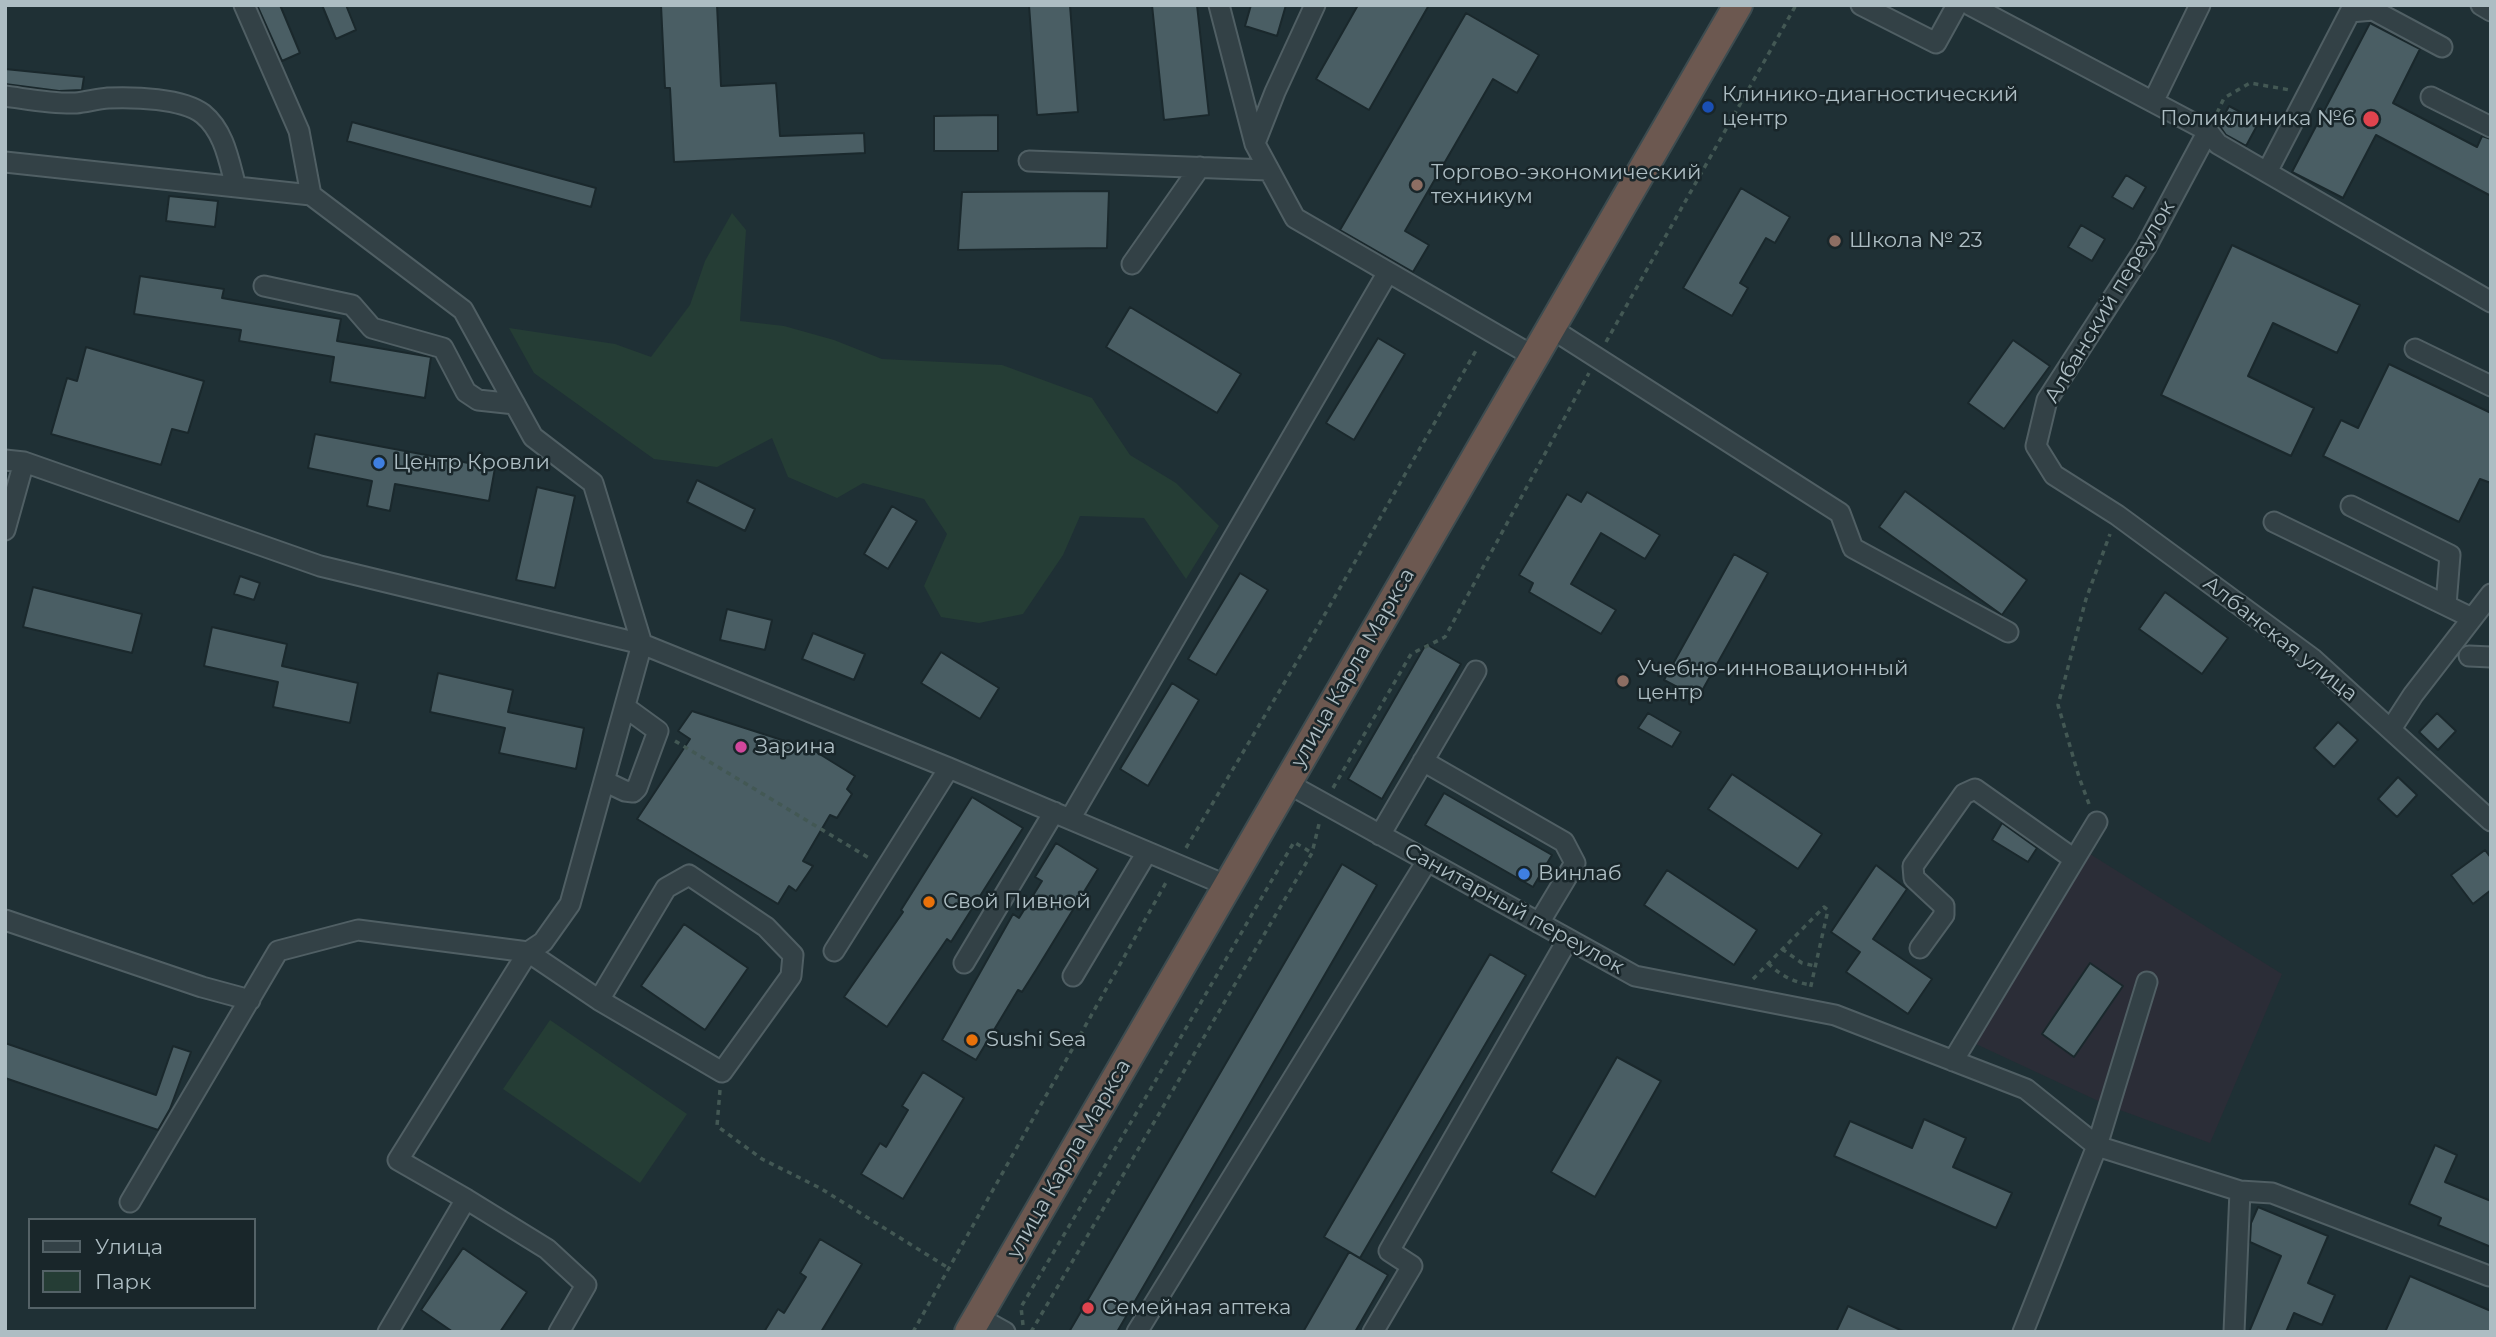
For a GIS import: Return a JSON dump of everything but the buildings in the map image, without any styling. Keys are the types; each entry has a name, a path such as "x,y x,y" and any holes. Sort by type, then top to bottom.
{"highway":[{"name":"улица Карла Маркса","path":"973,1325 1738,5"}],"street":[{"path":"244,5 299,131 312,195"},
{"path":"1219,5 1255,144 1295,218 1533,355"},
{"path":"1255,144 1270,102 1315,5"},
{"path":"1861,5 1936,43 1958,5"},
{"path":"1970,5 2208,131 2218,144 2491,302"},
{"path":"2153,102 2200,5"},
{"path":"2481,5 2491,11"},
{"path":"2267,172 2350,12 2373,10 2442,47"},
{"path":"5,96 73,103 109,98 132,99 192,107 203,114 218,132 236,187"},
{"path":"2431,97 2491,127"},
{"name":"Албанский переулок","path":"2054,475 2036,446 2047,400 2146,247 2208,131"},
{"path":"1029,161 1268,170"},
{"path":"5,162 312,195 463,310 533,437 593,483 642,644 570,904 543,942 528,951 398,1160 547,1249 586,1284 559,1332"},
{"path":"1132,264 1200,167"},
{"path":"964,963 1062,816 1388,272"},
{"path":"264,286 352,305 372,328 443,348 466,392 478,400 515,404"},
{"path":"1549,327 1840,513 1853,548 2008,632"},
{"path":"2415,349 2491,386"},
{"path":"5,530 15,461 320,566 642,644 949,768 1227,886"},
{"name":"Албанская улица","path":"2054,475 2117,515 2313,659 2491,821"},
{"path":"2351,506 2450,555 2446,605"},
{"path":"2274,522 2472,618"},
{"path":"2390,729 2491,594"},
{"path":"2469,656 2491,657"},
{"path":"1380,835 1476,671"},
{"path":"604,781 633,792 637,788 658,731 625,707"},
{"path":"1423,761 1564,842 1575,863 1539,923"},
{"path":"834,951 949,768"},
{"name":"Санитарный переулок","path":"1287,783 1635,976 1835,1015 2026,1089 2096,1146 2240,1191 2272,1193 2489,1276"},
{"path":"1920,948 1944,915 1944,906 1914,878 1913,866 1964,794 1975,789 2074,859"},
{"path":"1954,1061 2096,822"},
{"path":"1073,976 1146,852"},
{"path":"1137,1332 1427,861"},
{"path":"130,1202 278,951 358,930 528,951 599,1000 722,1072 791,976 793,955 766,927 689,875 666,888 599,1000"},
{"path":"5,919 202,987 250,1000"},
{"path":"1373,1332 1412,1266 1389,1251 1568,939"},
{"path":"2023,1332 2096,1146 2147,982"},
{"path":"2234,1332 2240,1191"},
{"path":"388,1332 466,1199"},
{"path":"973,1325 1005,1332"}],"path":[{"path":"1031,1332 1312,853 1324,803 1411,654 1445,637 1597,357 1796,5"},
{"path":"2208,131 2224,98 2250,83 2308,93"},
{"path":"914,1332 1176,864 1317,628 1480,343"},
{"path":"2096,822 2079,777 2058,705 2086,598 2117,515"},
{"path":"658,731 886,869"},
{"path":"1024,1332 1021,1307 1294,842 1312,853"},
{"path":"1736,996 1824,907 1828,911 1805,1009"},
{"path":"1783,949 1802,963 1815,966"},
{"path":"1768,963 1779,974 1795,983 1811,985"},
{"path":"722,1072 717,1126 762,1159 820,1188 950,1269"}],"shaded area":[{"path":"2090,854 2282,974 2210,1143 2109,1106 1976,1044"}],"green space":[{"path":"732,213 746,230 740,321 784,326 834,340 882,359 1002,365 1092,398 1130,455 1176,483 1219,526 1186,579 1144,518 1080,516 1063,555 1023,614 979,623 941,617 924,586 947,534 924,499 863,483 837,498 788,477 772,438 717,467 654,459 534,373 509,328 615,344 651,357 690,305 705,261"},
{"path":"550,1020 687,1114 640,1183 503,1089"}],"place":[{"name":"Клинико-диагностический центр","path":"1708,107"},
{"name":"Поликлиника №6","path":"2371,119"},
{"name":"Торгово-экономический техникум","path":"1417,185"},
{"name":"Школа № 23","path":"1835,241"},
{"name":"Центр Кровли","path":"379,463"},
{"name":"Учебно-инновационный центр","path":"1623,681"},
{"name":"Зарина","path":"741,747"},
{"name":"Винлаб","path":"1524,874"},
{"name":"Свой Пивной","path":"929,902"},
{"name":"Sushi Sea","path":"972,1040"},
{"name":"Семейная аптека","path":"1088,1308"}]}
